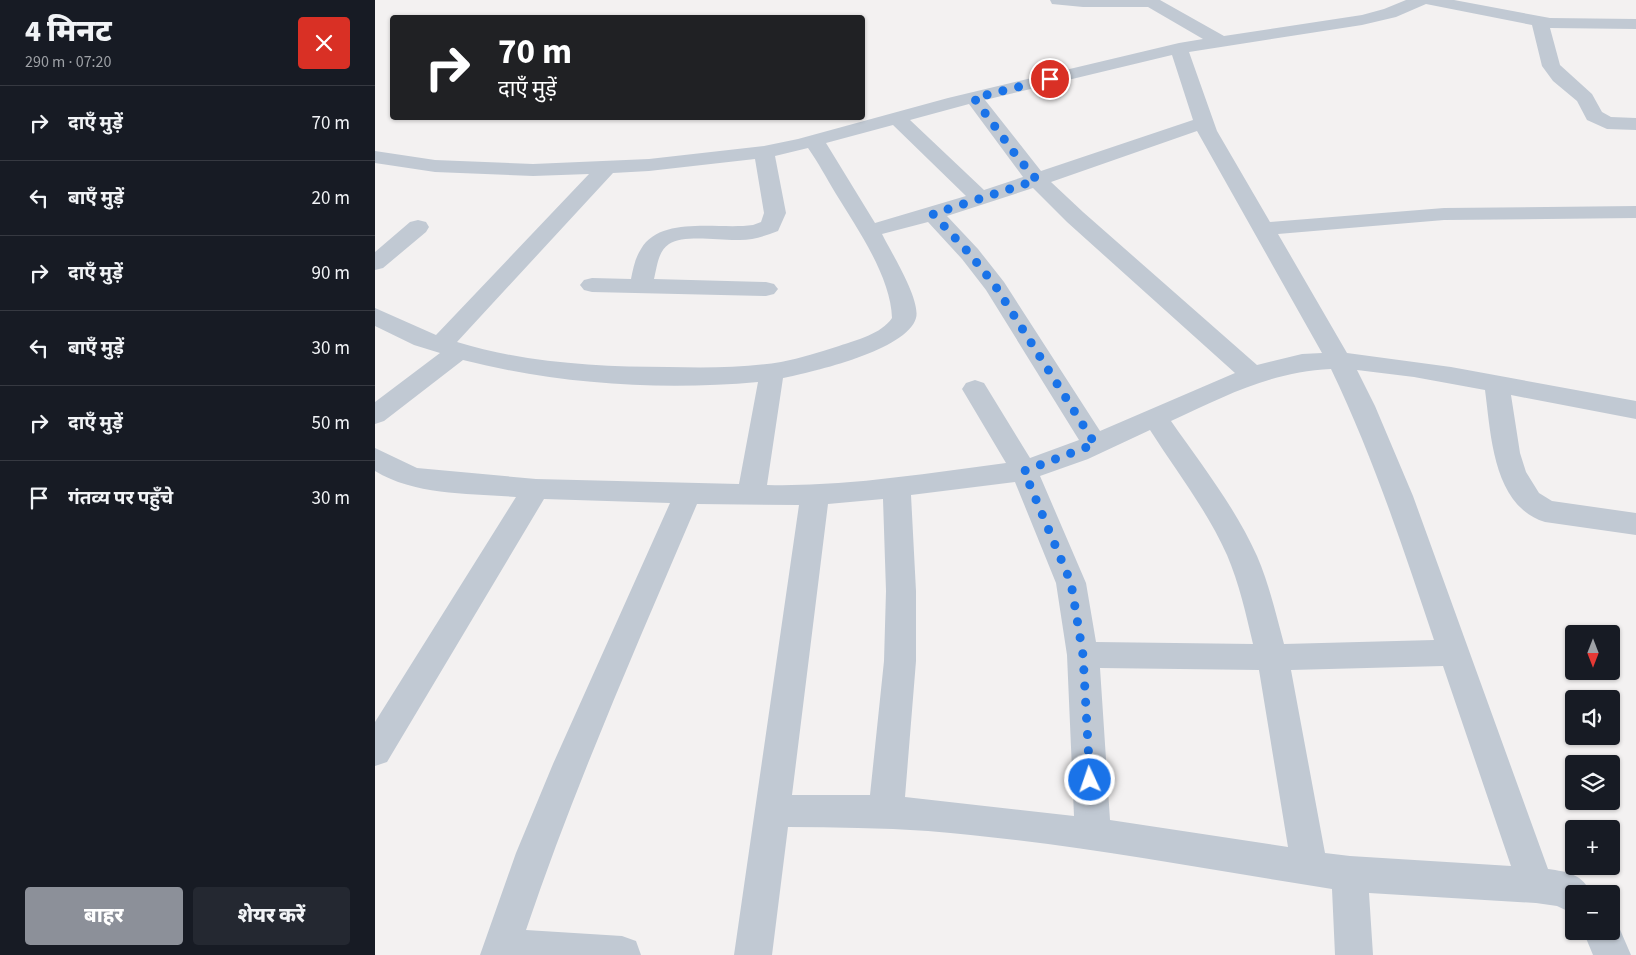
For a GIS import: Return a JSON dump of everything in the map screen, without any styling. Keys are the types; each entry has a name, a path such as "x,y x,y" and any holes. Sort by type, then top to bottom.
{"street":[{"path":"1057,0 1083,2 1150,1 1220,41"},
{"path":"375,157 435,166 533,170 649,165 764,152 1179,48 1362,20 1390,12 1420,0"},
{"path":"1431,0 1540,22 1636,24"},
{"path":"1540,22 1551,66 1560,77 1585,98 1595,116 1607,123 1636,124"},
{"path":"1179,48 1203,123 1220,156 1339,360 1362,406 1389,470 1536,885"},
{"path":"974,98 1018,158 1037,180 1075,217 1253,375"},
{"path":"897,118 981,198"},
{"path":"869,231 933,214 1203,123"},
{"path":"375,316 414,335 450,348 524,365 649,376 707,376 772,371 811,364 878,340 900,325 904,317 903,301 869,231 814,141"},
{"path":"640,286 652,249 664,238 684,234 759,232 770,226 775,213 764,152"},
{"path":"375,415 450,348 606,168"},
{"path":"1263,229 1444,214 1636,212"},
{"path":"933,214 970,254 996,287 1095,444"},
{"path":"375,263 418,227"},
{"path":"592,286 766,288"},
{"path":"375,458 400,473 417,478 537,489 787,496 897,487 1024,471 1095,444 1253,375 1302,362 1339,360 1377,363 1636,410"},
{"path":"751,495 772,371"},
{"path":"1497,385 1507,453 1513,473 1529,500 1545,511 1636,524"},
{"path":"975,389 1024,471 1071,583 1083,655 1093,835"},
{"path":"1155,418 1220,514 1241,556 1259,607 1271,657 1310,868"},
{"path":"886,813 900,661 901,591 897,487"},
{"path":"375,750 537,489"},
{"path":"622,955 500,952 534,853 569,764 688,493"},
{"path":"753,955 815,494"},
{"path":"1083,655 1271,657 1453,653"},
{"path":"773,811 939,816 1093,835 1350,874 1536,885 1565,890"},
{"path":"1350,874 1353,955"},
{"path":"1606,940 1612,955"}],"route":[{"path":"1050,79 974,98 997,131 1037,180 933,214 970,254 996,287 1095,444 1024,471 1071,583 1083,655 1090,780"}]}
